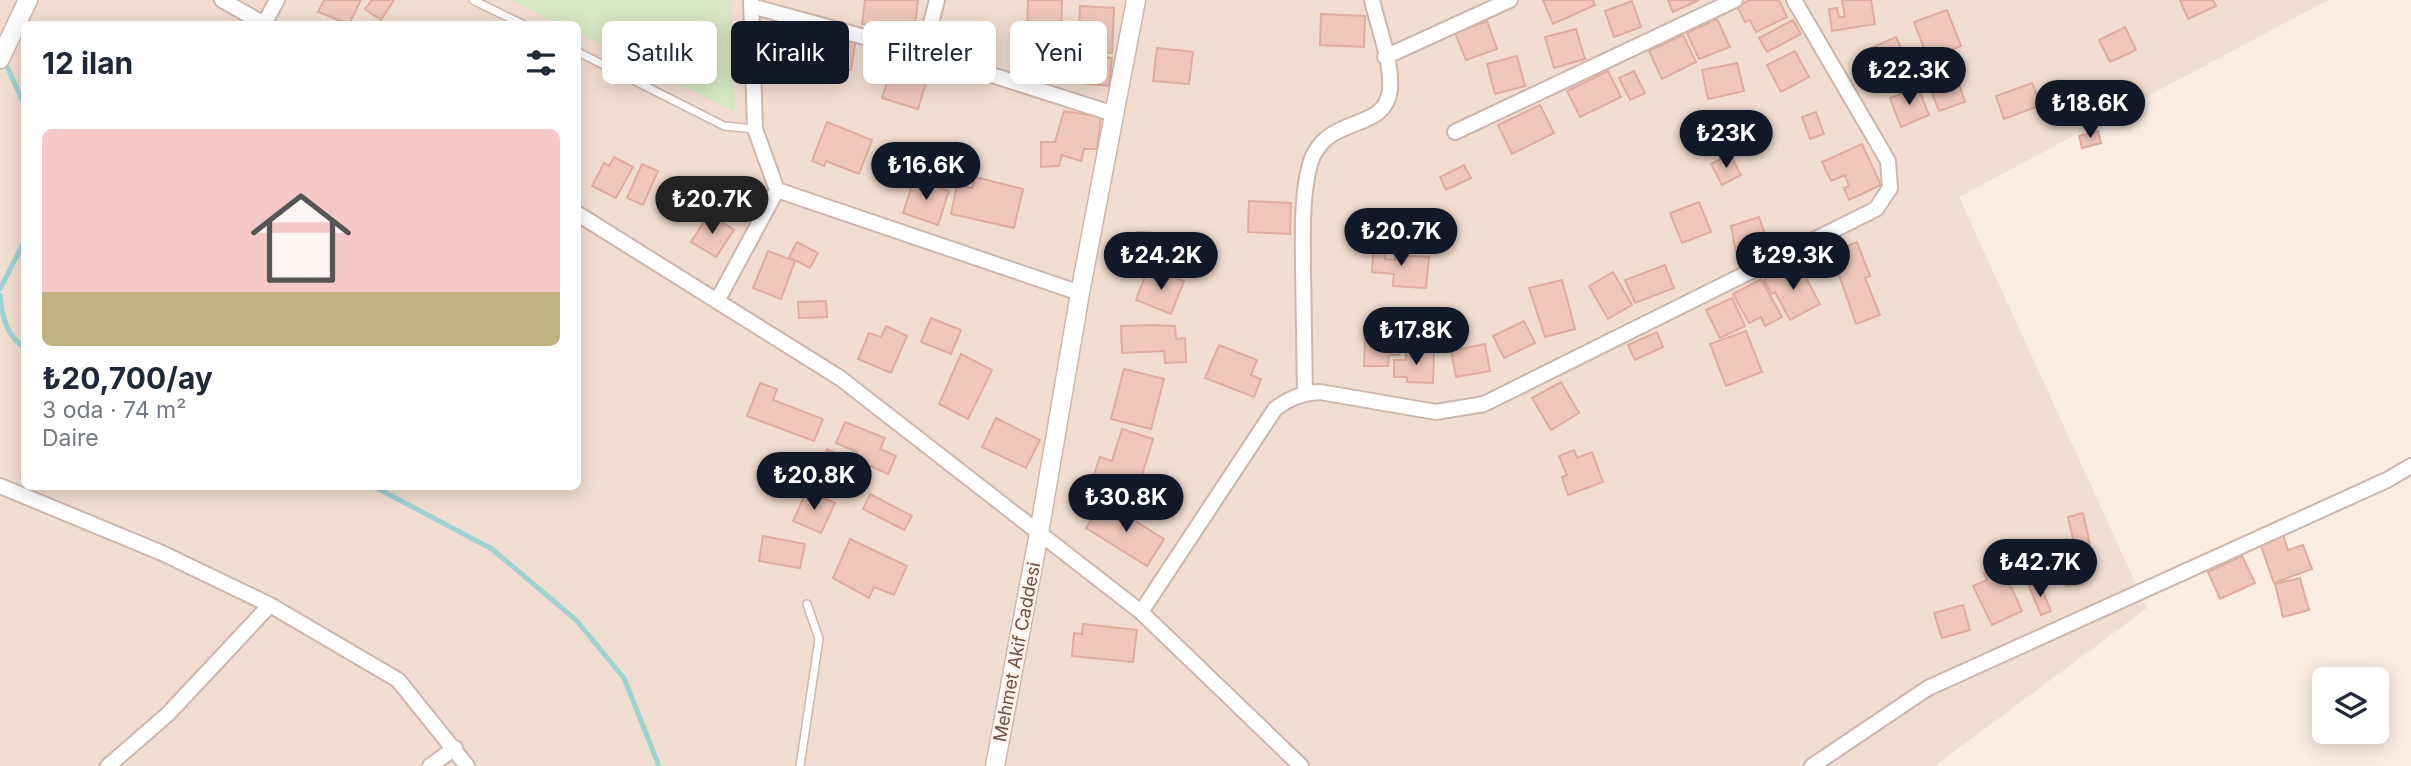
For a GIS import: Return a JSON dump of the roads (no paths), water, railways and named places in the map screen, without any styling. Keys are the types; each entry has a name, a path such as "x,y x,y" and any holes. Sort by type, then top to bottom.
{"street":[{"path":"0,59 29,0"},
{"path":"222,0 259,21"},
{"path":"266,21 277,0"},
{"path":"931,21 937,0"},
{"name":"Mehmet Akif Caddesi","path":"995,766 1136,0"},
{"path":"1305,393 1303,230 1310,166 1314,153 1329,134 1338,128 1370,119 1384,106 1390,87 1372,0"},
{"path":"1385,57 1510,0"},
{"path":"1455,132 1735,0"},
{"path":"1141,612 1275,409 1305,393 1320,392 1436,412 1484,404 1876,209 1890,188 1888,161 1794,0"},
{"path":"717,301 777,190 755,129 751,3 863,36"},
{"path":"996,76 1114,114"},
{"path":"777,190 1080,293"},
{"path":"581,216 840,377 1141,612 1301,766"},
{"path":"1812,766 1928,688 2387,480 2411,466"},
{"path":"0,485 162,553 270,605 398,680 467,766"},
{"path":"108,766 168,714 270,605"},
{"path":"430,766 455,748"}],"lane":[{"path":"472,0 516,21"},
{"path":"581,54 724,126 755,129"},
{"path":"800,766 819,651 817,627 807,604"}],"waterway":[{"path":"4,60 21,97"},
{"path":"0,289 21,248"},
{"path":"0,295 9,331 21,344"},
{"path":"381,490 492,549 576,620 624,678 659,766"}]}
